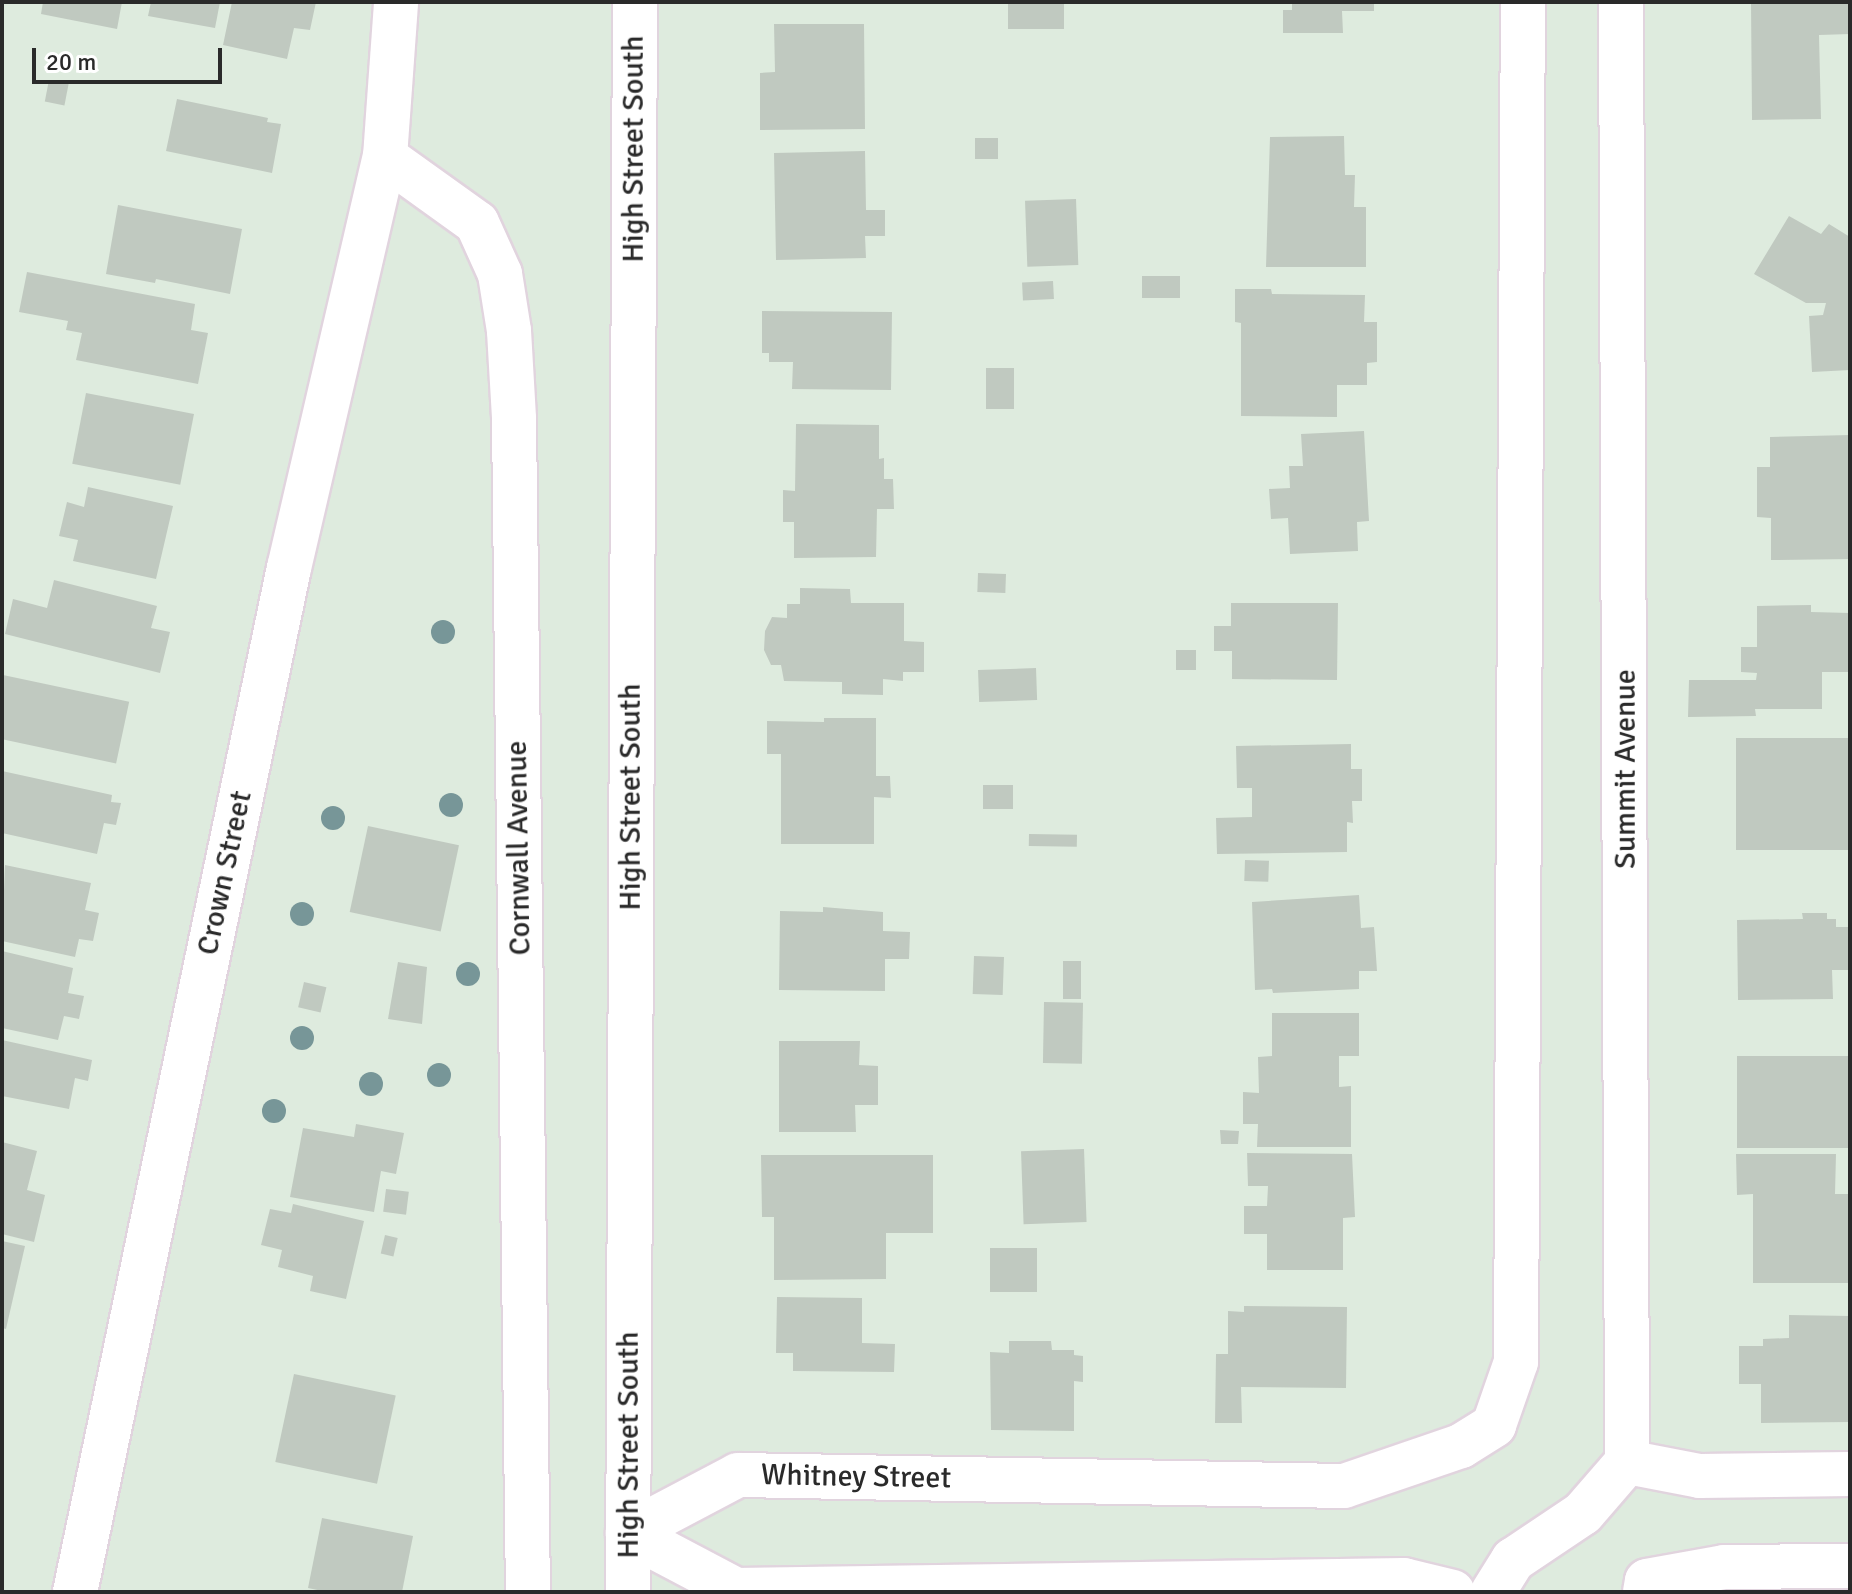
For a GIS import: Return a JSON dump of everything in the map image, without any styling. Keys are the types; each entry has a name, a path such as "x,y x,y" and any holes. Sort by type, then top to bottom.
{"street":[{"name":"Crown Street","path":"75,1592 289,568 385,157 396,2"},
{"name":"High Street South","path":"628,1592 635,2"},
{"name":"Whitney Street","path":"628,1533 738,1475 1344,1486 1461,1446 1494,1425 1516,1362 1523,2"},
{"name":"Summit Avenue","path":"1621,2 1627,1462"},
{"name":"Cornwall Avenue","path":"385,157 477,223 500,274 509,331 514,419 528,1592"},
{"path":"1493,1592 1513,1560 1583,1513 1627,1462 1700,1476 1850,1474"},
{"path":"628,1533 736,1590 1404,1580 1453,1592"},
{"path":"1646,1586 1724,1567 1850,1566"}],"building":[{"path":"43,2 122,2 117,29 41,14"},
{"path":"151,2 220,2 215,28 148,16"},
{"path":"232,2 316,2 310,30 294,28 287,59 223,45"},
{"path":"1008,2 1064,2 1064,29 1008,29"},
{"path":"1292,2 1374,2 1374,11 1342,11 1343,33 1283,33 1283,10 1292,10"},
{"path":"1751,2 1850,2 1850,34 1819,35 1821,119 1752,120"},
{"path":"774,24 864,24 865,129 760,130 760,73 775,72"},
{"path":"49,80 69,84 64,105 45,102"},
{"path":"177,99 268,118 267,122 281,124 272,173 166,151"},
{"path":"1344,136 1345,175 1355,175 1354,207 1366,207 1366,267 1266,267 1270,137"},
{"path":"975,138 998,138 998,159 975,159"},
{"path":"865,151 866,210 885,210 885,236 865,236 866,258 776,260 774,153"},
{"path":"1076,199 1078,265 1027,267 1025,201"},
{"path":"118,205 242,229 230,294 156,279 155,283 106,274"},
{"path":"1789,216 1821,234 1829,224 1850,237 1850,370 1812,372 1809,316 1823,315 1826,303 1806,303 1754,274"},
{"path":"27,272 195,304 191,330 208,333 198,384 76,360 82,333 66,330 68,321 19,312"},
{"path":"1142,276 1180,276 1180,298 1142,298"},
{"path":"1053,281 1054,299 1023,301 1022,283"},
{"path":"1235,289 1271,289 1272,294 1365,295 1364,322 1377,322 1377,362 1367,363 1367,385 1337,385 1337,417 1241,416 1241,323 1235,322"},
{"path":"762,311 892,312 891,390 792,389 793,362 769,362 769,353 762,353"},
{"path":"986,368 1014,368 1014,409 986,409"},
{"path":"86,393 194,414 180,485 72,464"},
{"path":"796,424 879,425 879,459 884,458 884,479 893,479 894,509 877,509 876,557 794,558 794,522 783,522 783,490 795,491"},
{"path":"1364,431 1369,521 1357,522 1358,551 1290,554 1288,518 1271,519 1269,489 1290,488 1289,466 1303,466 1301,434"},
{"path":"1850,435 1850,559 1771,560 1771,518 1757,517 1757,467 1770,467 1770,437"},
{"path":"88,487 173,506 156,579 73,561 78,540 59,536 67,502 84,507"},
{"path":"978,573 1006,574 1005,593 977,592"},
{"path":"54,580 157,606 151,628 170,632 160,673 5,634 13,599 47,608"},
{"path":"800,588 850,589 851,603 904,603 904,641 924,642 924,672 903,672 903,681 883,679 883,695 842,694 842,682 784,681 781,665 771,665 764,650 765,631 772,617 787,618 787,604 800,604"},
{"path":"1231,603 1338,603 1337,680 1232,679 1232,651 1214,651 1214,626 1231,626"},
{"path":"1811,605 1811,612 1850,613 1850,672 1822,672 1822,709 1755,709 1756,716 1688,717 1689,680 1756,680 1757,673 1741,672 1741,647 1757,647 1757,606"},
{"path":"1176,650 1196,650 1196,670 1176,670"},
{"path":"1036,668 1037,700 979,702 978,670"},
{"path":"3,675 129,702 116,763 2,739"},
{"path":"824,718 876,718 876,776 890,776 891,798 874,797 874,844 781,844 781,754 767,754 767,721 824,722"},
{"path":"1736,738 1850,738 1850,850 1736,850"},
{"path":"1351,744 1351,769 1362,769 1362,801 1352,801 1353,823 1347,822 1347,852 1217,854 1216,818 1252,817 1252,788 1237,788 1236,746"},
{"path":"2,771 112,795 111,802 121,803 116,825 104,823 97,854 2,833"},
{"path":"983,785 1013,785 1013,809 983,809"},
{"path":"368,826 459,845 441,931 350,912"},
{"path":"1029,834 1077,835 1077,847 1029,846"},
{"path":"1245,860 1269,861 1268,882 1244,881"},
{"path":"5,865 91,883 85,910 99,913 93,941 79,939 75,957 2,941"},
{"path":"1359,895 1361,928 1374,927 1377,971 1359,971 1359,989 1273,993 1272,989 1255,990 1252,902"},
{"path":"823,907 883,912 883,931 910,932 909,959 885,959 885,991 779,990 780,911 823,912"},
{"path":"1802,913 1827,913 1827,919 1836,919 1836,927 1850,927 1850,970 1832,970 1833,999 1738,1000 1737,920 1803,919"},
{"path":"2,951 73,968 68,993 84,996 79,1019 64,1016 58,1040 2,1028"},
{"path":"974,956 1004,957 1003,995 973,994"},
{"path":"1063,961 1081,961 1081,999 1063,999"},
{"path":"398,962 427,967 422,1024 388,1019"},
{"path":"304,982 326,987 321,1013 298,1007"},
{"path":"1044,1002 1083,1003 1082,1064 1043,1063"},
{"path":"1272,1013 1359,1013 1359,1056 1339,1056 1339,1087 1351,1086 1351,1147 1257,1147 1258,1124 1243,1124 1243,1092 1259,1093 1258,1057 1272,1056"},
{"path":"2,1040 92,1060 88,1081 75,1078 69,1109 2,1096"},
{"path":"779,1041 860,1041 859,1065 878,1066 878,1105 855,1105 856,1132 779,1132"},
{"path":"1737,1056 1850,1056 1850,1148 1737,1148"},
{"path":"356,1124 404,1133 396,1174 381,1171 374,1212 290,1197 303,1128 354,1137"},
{"path":"1220,1130 1239,1131 1238,1144 1221,1144"},
{"path":"2,1142 37,1151 27,1190 45,1195 34,1242 2,1234"},
{"path":"1084,1149 1087,1222 1024,1224 1021,1151"},
{"path":"1247,1153 1352,1154 1355,1217 1343,1218 1343,1270 1267,1270 1267,1234 1244,1234 1244,1206 1267,1206 1268,1186 1248,1186"},
{"path":"1736,1154 1836,1154 1835,1194 1850,1194 1850,1283 1753,1283 1753,1194 1737,1195"},
{"path":"761,1155 933,1155 933,1233 886,1233 886,1279 774,1280 774,1217 762,1217"},
{"path":"386,1189 409,1192 406,1215 383,1212"},
{"path":"293,1204 364,1221 346,1299 310,1291 313,1276 278,1267 282,1250 261,1245 270,1209 291,1213"},
{"path":"385,1235 398,1238 393,1256 381,1254"},
{"path":"2,1241 25,1246 6,1329 2,1328"},
{"path":"990,1248 1037,1248 1037,1292 990,1292"},
{"path":"777,1297 862,1298 862,1343 895,1344 894,1372 793,1371 793,1353 776,1353"},
{"path":"1244,1306 1347,1307 1346,1388 1241,1387 1242,1423 1215,1423 1216,1354 1228,1354 1228,1311 1244,1312"},
{"path":"1789,1315 1850,1316 1850,1422 1761,1423 1761,1384 1739,1384 1739,1346 1763,1346 1763,1339 1789,1338"},
{"path":"1009,1341 1051,1341 1052,1350 1074,1350 1074,1355 1083,1356 1083,1382 1074,1381 1074,1431 991,1430 990,1352 1009,1353"},
{"path":"294,1374 396,1396 377,1484 275,1462"},
{"path":"322,1518 413,1536 402,1592 327,1592 308,1588"}]}
